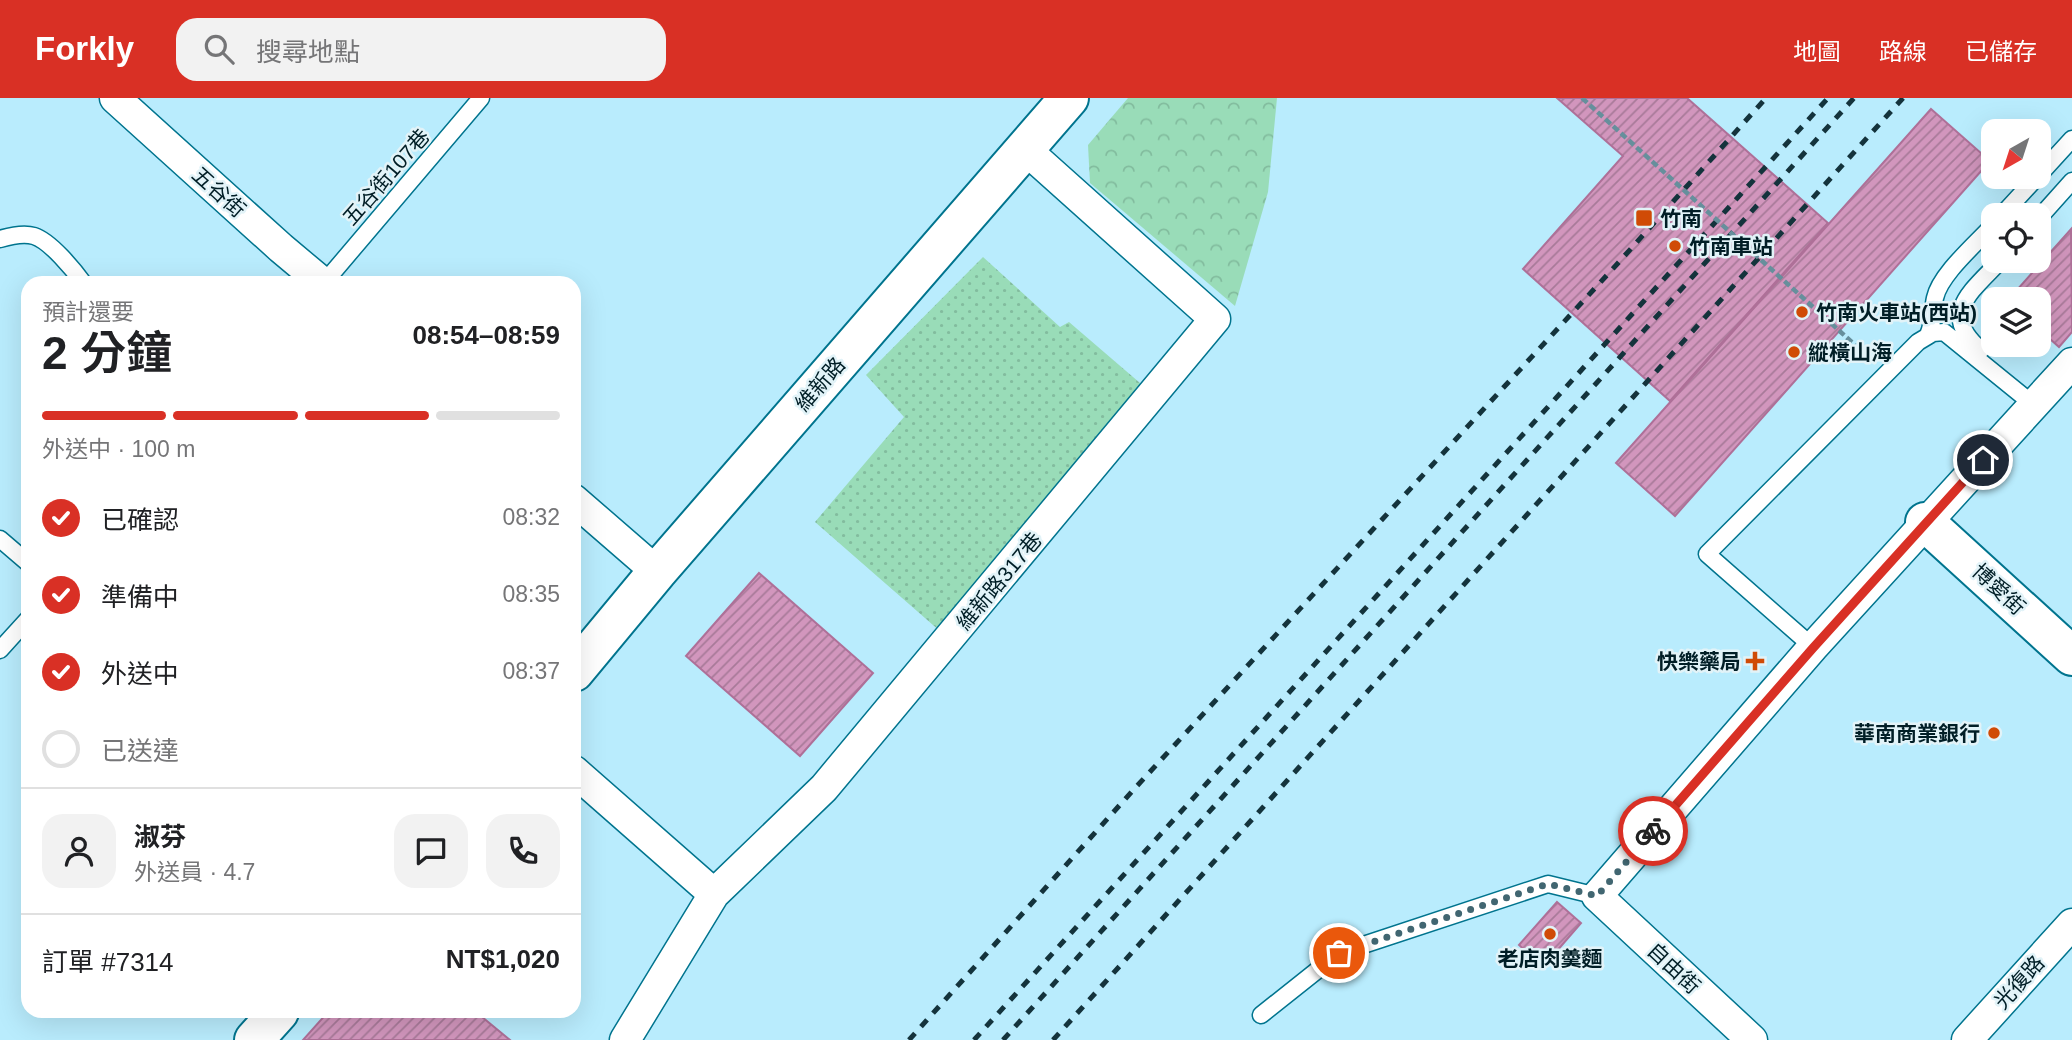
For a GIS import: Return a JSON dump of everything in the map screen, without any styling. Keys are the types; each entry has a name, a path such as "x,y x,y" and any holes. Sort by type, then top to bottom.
{"street":[{"name":"五谷街","path":"115,98 315,276"},
{"name":"維新路","path":"581,664 657,572 1069,98"},
{"name":"維新路317巷","path":"625,1040 714,894 824,788 1215,319 1024,149"},
{"path":"1597,896 1813,648 2072,363"},
{"path":"581,506 657,572"},
{"name":"博愛街","path":"1926,522 2072,656"},
{"path":"581,777 714,894"},
{"name":"自由街","path":"1597,896 1752,1040"},
{"name":"光復路","path":"1967,1040 2072,924"},
{"path":"254,1040 274,1018"}],"lane":[{"name":"五谷街107巷","path":"329,276 481,98"},
{"path":"2051,162 2072,139"},
{"path":"2051,205 2072,181"},
{"path":"2013,203 2026,189"},
{"path":"0,239 9,236 35,236 67,261 78,276"},
{"path":"1928,335 1939,287 1981,238"},
{"path":"1989,273 1961,305 1959,321 1969,340 2036,402"},
{"path":"1813,648 1707,554 1928,335 1944,332 2036,402"},
{"path":"0,539 21,557"},
{"path":"0,650 21,628"},
{"path":"1261,1015 1339,953 1548,884 1597,896"}],"path":[{"path":"1582,98 1855,345"}],"green space":[{"path":"1128,98 1277,98 1268,192 1235,306 1090,183 1088,145"},
{"path":"983,257 1060,327 1069,322 1147,389 941,632 815,522 904,417 866,375"}],"building":[{"name":"竹南車站","path":"1557,98 1687,98 1828,223 1670,401 1523,269 1623,156"},
{"name":"竹南火車站(西站)","path":"1931,109 1981,153 1981,171 1675,516 1616,463"},
{"path":"2071,229 2072,332 2059,347 2051,340 2051,287 2020,287 2032,273 2051,273 2051,252"},
{"path":"759,573 873,673 800,756 686,656"},
{"name":"老店肉羮麵","path":"1557,902 1581,923 1543,967 1519,945"},
{"path":"323,1018 483,1018 510,1040 303,1040"}],"railway":[{"path":"909,1040 1136,787 1619,262 1766,98"},
{"path":"974,1040 1828,98"},
{"path":"1003,1040 1854,98"},
{"path":"1053,1040 1903,98"}],"way so far":[{"path":"1339,953 1548,884 1597,896 1653,831"}],"place":[{"name":"竹南","path":"1644,218"},
{"name":"竹南車站","path":"1675,246"},
{"name":"竹南火車站(西站)","path":"1802,312"},
{"name":"縱橫山海","path":"1794,352"},
{"name":"快樂藥局","path":"1755,661"},
{"name":"華南商業銀行","path":"1994,733"},
{"name":"老店肉羮麵","path":"1550,934"}],"route":[{"path":"1653,831 1983,460"}]}
